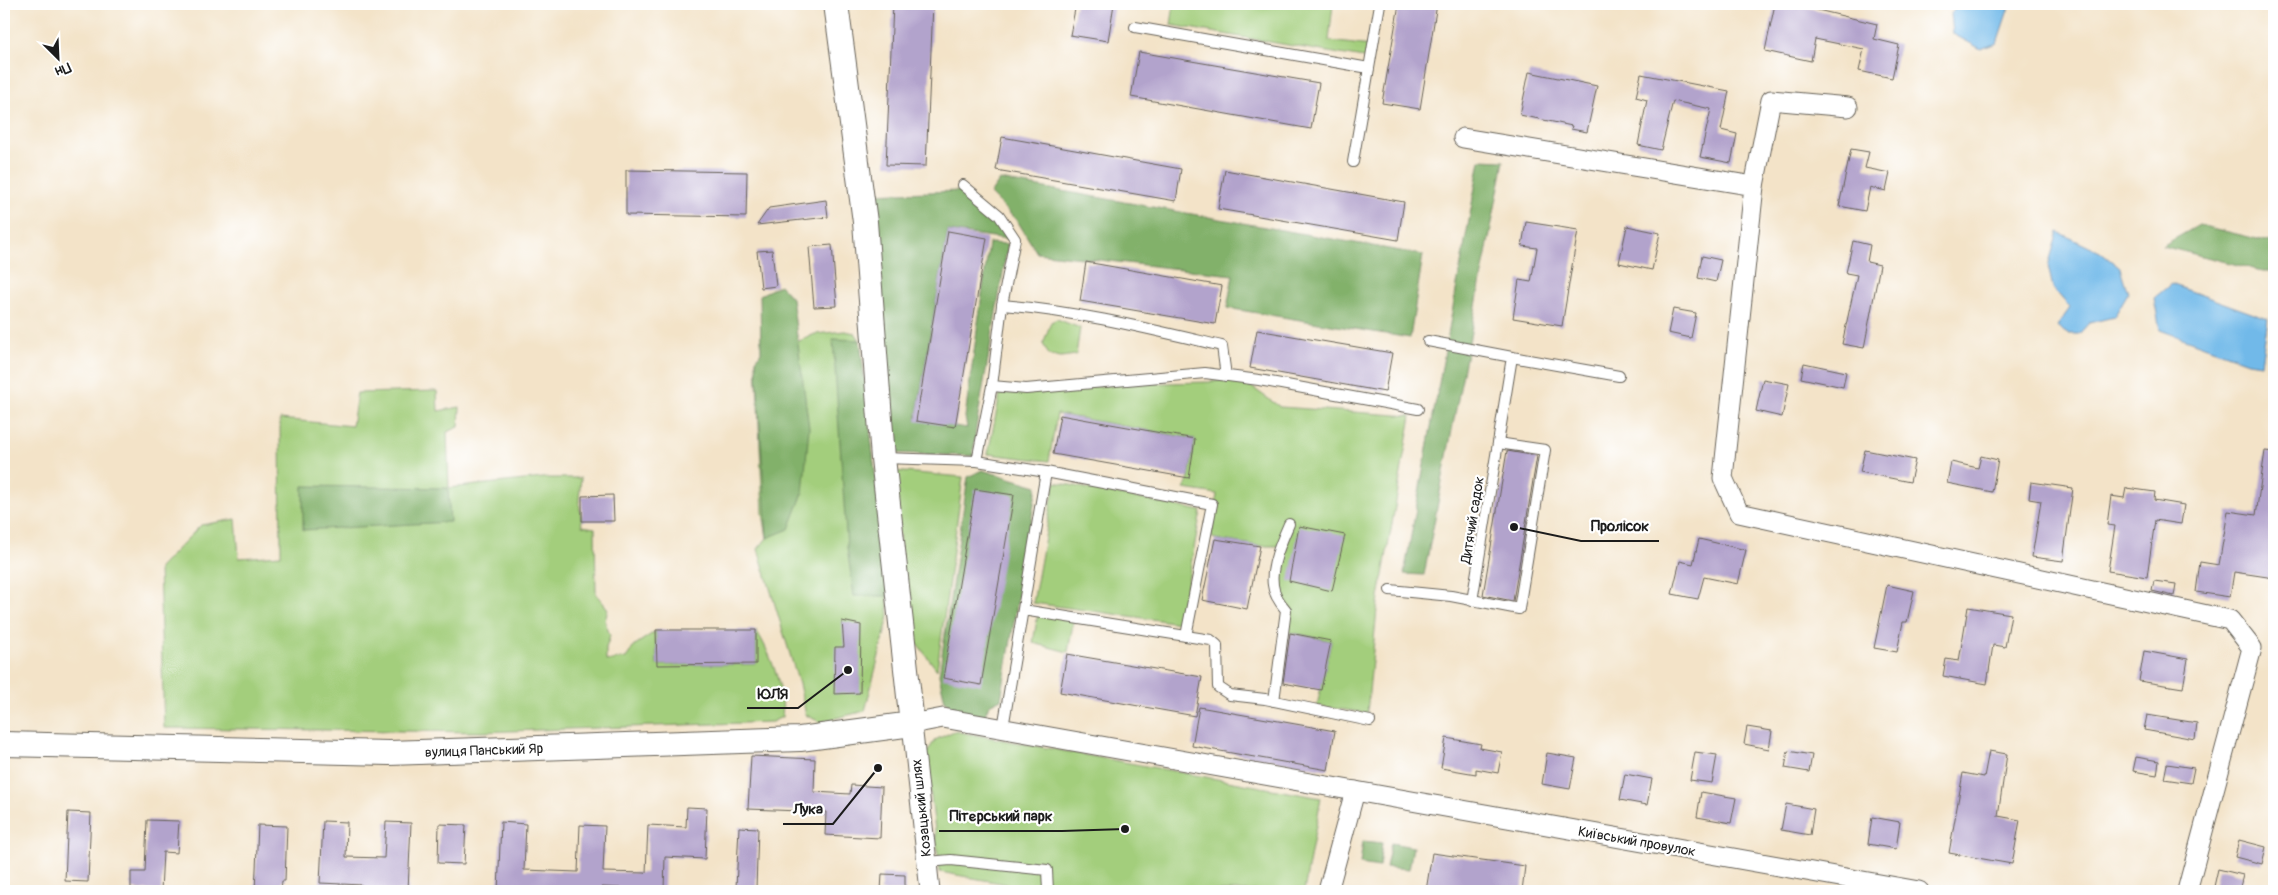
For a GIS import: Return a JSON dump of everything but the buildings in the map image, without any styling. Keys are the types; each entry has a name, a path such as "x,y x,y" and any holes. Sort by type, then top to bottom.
{"street":[{"path":"836,4 865,222 883,458 912,724"},
{"path":"1848,107 1772,100 1754,186 1723,478 1739,513 2230,620 2252,648 2187,891"},
{"path":"1463,138 1754,186"},
{"name":"Київський провулок","path":"912,724 943,718 1004,728 1919,891"},
{"name":"вулиця Панський Яр","path":"4,744 389,753 800,739 912,724"},
{"name":"Козацький шлях","path":"912,724 930,891"},
{"path":"1328,891 1355,791"}],"lane":[{"path":"1352,162 1380,4"},
{"path":"1135,27 1369,68"},
{"path":"963,185 999,215 1015,239 1002,305 992,386 977,461"},
{"path":"1002,305 1035,307 1110,320 1222,346 1226,376"},
{"path":"1428,341 1619,376"},
{"name":"Дитячий садок","path":"1472,601 1512,357"},
{"path":"992,386 1026,389 1205,373 1418,409"},
{"path":"1390,590 1451,596 1519,609 1546,450 1498,443"},
{"path":"883,458 977,461 1046,472 1212,504 1186,636"},
{"path":"1004,728 1046,472"},
{"path":"1274,701 1286,610 1277,598 1272,584 1277,553 1290,524"},
{"path":"1023,610 1211,640 1217,646 1218,688 1230,695 1274,701 1370,721"},
{"path":"927,862 951,860 1047,870 1048,891"}],"green space":[{"path":"1174,4 1333,4 1329,41 1371,46 1369,59 1171,25"},
{"path":"1480,160 1504,161 1424,575 1404,574"},
{"path":"1000,180 1423,255 1410,338 1227,308 1233,275 1037,253 1018,222 990,194"},
{"path":"960,191 992,218 1008,239 948,231 916,420 967,428 965,417 989,243 1008,244 976,428 973,456 890,453 869,194"},
{"path":"2199,225 2274,243 2274,271 2262,271 2162,246"},
{"path":"780,285 792,298 809,428 803,493 789,529 767,538 756,360 761,352 760,295"},
{"path":"1057,319 1080,328 1076,355 1061,357 1049,355 1043,344 1051,322"},
{"path":"845,331 855,333 860,340 889,616 865,711 820,722 806,715 799,684 758,549 767,538 763,513 756,360 815,334"},
{"path":"833,339 860,340 889,596 854,596 847,548"},
{"path":"1239,378 1280,407 1411,416 1377,609 1367,713 1317,706 1331,641 1289,632 1287,606 1277,583 1291,529 1280,546 1260,546 1211,537 1217,494 1184,489 1189,478 1195,439 1057,414 1049,461 988,454 1000,394 1126,384 1209,382"},
{"path":"437,391 438,411 460,407 459,427 447,432 449,488 543,478 581,478 579,500 582,526 595,528 596,594 608,609 605,621 610,636 606,648 606,661 626,658 635,645 656,631 657,665 756,664 756,630 766,649 779,684 783,707 782,717 772,722 481,732 164,728 159,568 201,525 236,519 239,558 281,555 280,419 352,426 357,393"},
{"path":"982,470 1037,486 1001,699 989,705 984,717 959,714 945,701 939,675 968,477"},
{"path":"892,471 963,477 937,670 910,634"},
{"path":"1055,482 1201,511 1180,623 1033,603"},
{"path":"303,486 448,488 450,522 303,530"},
{"path":"1038,613 1074,618 1068,652 1033,643"},
{"path":"954,731 1321,798 1304,891 1045,891 940,872 926,754 935,740"},
{"path":"1363,841 1382,843 1379,867 1360,864"},
{"path":"1391,843 1413,847 1409,869 1386,867"}],"water":[{"path":"1957,4 2010,4 1997,43 1981,49 1953,34 1951,14"},
{"path":"2058,232 2100,252 2120,268 2128,293 2114,317 2089,323 2079,334 2069,334 2057,326 2070,308 2053,288 2048,266"},
{"path":"2171,284 2268,319 2261,364 2248,362 2160,330 2154,298"}],"place":[{"name":"Пролісок","path":"1514,527"},
{"name":"ЮЛЯ","path":"848,670"},
{"name":"Лука","path":"878,768"},
{"name":"Пітєрський парк","path":"1125,829"}]}
